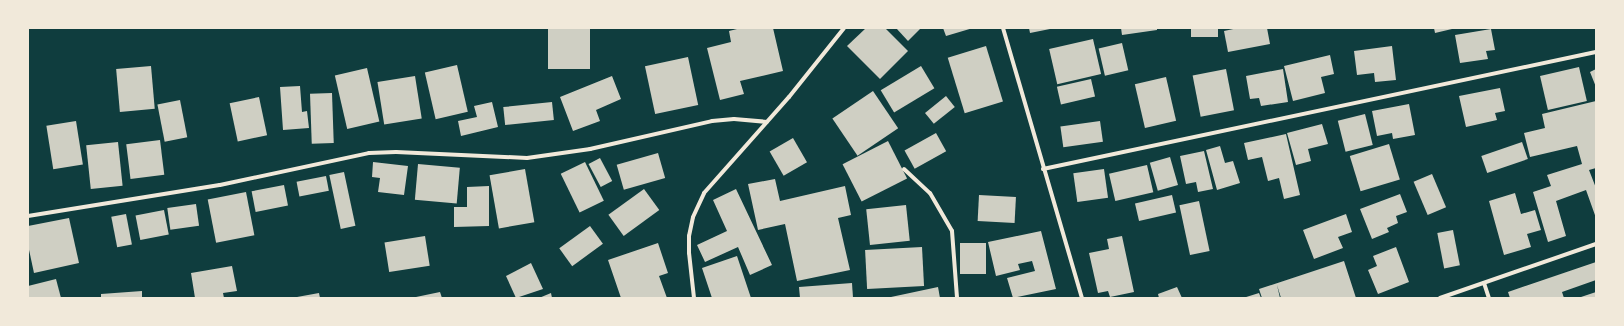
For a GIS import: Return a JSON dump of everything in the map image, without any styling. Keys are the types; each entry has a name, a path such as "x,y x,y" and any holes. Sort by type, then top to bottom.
{"street":[{"path":"694,298 688,253 689,236 700,201 711,182 767,122 844,28"},
{"path":"1003,28 1043,169 1082,298"},
{"path":"1043,169 1596,52"},
{"path":"28,216 220,184 370,153 396,152 526,158 590,149 712,121 734,119 767,122"},
{"path":"904,169 930,193 952,231 957,298"},
{"path":"1440,298 1596,244"},
{"path":"1484,283 1489,298"}],"building":[{"path":"548,28 590,28 590,69 548,69"},
{"path":"741,28 773,28 783,71 740,81 744,94 720,100 707,48 731,42 729,31"},
{"path":"866,28 885,28 908,51 880,79 847,46"},
{"path":"896,28 921,28 908,41"},
{"path":"943,28 973,28 946,36"},
{"path":"1029,28 1050,28 1050,29 1030,33"},
{"path":"1121,28 1157,28 1157,30 1122,35"},
{"path":"1191,28 1218,28 1218,37 1191,37"},
{"path":"1238,28 1267,28 1270,44 1228,52 1224,31"},
{"path":"1434,28 1452,28 1452,29 1435,33"},
{"path":"1491,29 1495,50 1486,51 1488,59 1460,63 1455,35"},
{"path":"1093,39 1101,74 1057,84 1049,49"},
{"path":"1122,43 1128,70 1105,76 1099,48"},
{"path":"986,46 1003,101 965,113 948,58"},
{"path":"1392,46 1396,80 1375,82 1374,73 1357,75 1354,51"},
{"path":"1330,55 1334,74 1321,77 1325,93 1293,101 1284,66"},
{"path":"688,57 698,105 655,114 645,66"},
{"path":"457,65 468,112 436,119 425,72"},
{"path":"151,66 155,109 120,112 116,69"},
{"path":"921,66 934,88 894,112 881,90"},
{"path":"1579,67 1587,101 1548,110 1540,76"},
{"path":"367,68 379,122 347,129 335,75"},
{"path":"1226,69 1234,110 1201,117 1193,75"},
{"path":"1283,69 1288,102 1261,106 1259,98 1250,99 1246,76"},
{"path":"1596,69 1596,87 1590,72"},
{"path":"415,76 422,118 384,124 377,82"},
{"path":"612,76 621,99 596,110 600,121 573,131 560,97"},
{"path":"1166,77 1176,121 1145,128 1135,84"},
{"path":"1091,79 1095,97 1061,104 1057,87"},
{"path":"300,86 302,112 307,111 309,128 283,130 280,87"},
{"path":"1500,88 1505,111 1495,113 1497,120 1466,127 1459,96"},
{"path":"873,91 898,128 858,156 832,118"},
{"path":"332,93 334,143 312,144 310,94"},
{"path":"946,96 955,107 934,124 925,113"},
{"path":"259,97 267,135 238,141 230,103"},
{"path":"180,100 187,137 165,142 157,104"},
{"path":"1596,101 1596,168 1589,170 1596,188 1596,218 1586,190 1556,201 1566,236 1548,242 1533,192 1551,186 1547,175 1582,164 1577,146 1530,157 1524,133 1545,128 1542,114"},
{"path":"492,102 498,127 461,136 458,121 477,117 474,106"},
{"path":"552,102 554,120 505,125 503,107"},
{"path":"1409,104 1415,135 1393,139 1392,133 1377,136 1372,111"},
{"path":"1365,114 1373,145 1346,152 1338,121"},
{"path":"76,121 83,164 53,169 46,126"},
{"path":"1100,121 1103,142 1063,147 1060,127"},
{"path":"1322,124 1328,144 1308,149 1311,161 1296,165 1287,133"},
{"path":"936,133 946,151 915,169 905,150"},
{"path":"1286,134 1300,195 1284,199 1279,178 1268,181 1262,157 1248,160 1244,143"},
{"path":"793,138 807,162 784,176 770,152"},
{"path":"160,140 164,175 131,179 126,144"},
{"path":"888,141 907,178 862,202 843,164"},
{"path":"118,142 123,186 91,189 86,145"},
{"path":"1522,142 1528,159 1487,173 1481,156"},
{"path":"1389,144 1400,179 1361,191 1350,156"},
{"path":"1220,146 1225,163 1233,161 1240,183 1217,190 1206,150"},
{"path":"1204,151 1213,189 1198,192 1196,182 1186,184 1180,156"},
{"path":"658,153 665,178 624,190 617,165"},
{"path":"1170,157 1178,185 1158,191 1150,163"},
{"path":"600,158 612,181 601,187 589,164"},
{"path":"373,162 408,166 404,195 378,192 380,178 372,177"},
{"path":"585,162 604,201 580,212 561,174"},
{"path":"418,164 460,168 457,204 415,200"},
{"path":"1147,165 1153,192 1115,201 1109,174"},
{"path":"525,169 534,222 499,228 490,175"},
{"path":"1104,169 1108,198 1077,202 1073,173"},
{"path":"344,172 355,226 341,229 329,175"},
{"path":"1432,174 1446,207 1428,215 1414,182"},
{"path":"326,176 329,191 299,196 297,182"},
{"path":"775,179 780,201 845,186 851,215 838,218 850,270 797,281 785,224 758,230 748,184"},
{"path":"284,185 288,206 256,212 252,191"},
{"path":"489,186 489,226 454,227 454,207 467,207 467,187"},
{"path":"644,189 659,210 624,236 608,215"},
{"path":"736,189 772,265 750,275 738,247 705,262 697,245 727,231 713,200"},
{"path":"246,192 254,235 216,243 208,199"},
{"path":"1515,193 1521,214 1535,210 1541,230 1527,234 1531,247 1504,255 1489,201"},
{"path":"1400,194 1407,212 1396,216 1398,223 1387,228 1389,232 1372,239 1360,209"},
{"path":"979,195 1016,197 1015,223 978,221"},
{"path":"1172,195 1176,213 1139,221 1135,204"},
{"path":"1199,201 1210,251 1190,255 1179,205"},
{"path":"196,204 199,226 170,230 167,208"},
{"path":"906,205 910,241 870,245 866,209"},
{"path":"164,210 169,235 140,240 136,216"},
{"path":"126,214 132,244 117,247 111,217"},
{"path":"1346,214 1352,232 1338,237 1343,248 1314,259 1303,230"},
{"path":"69,218 79,263 34,273 28,245 28,226"},
{"path":"590,226 603,244 572,266 559,248"},
{"path":"1453,230 1460,265 1444,268 1437,233"},
{"path":"1041,231 1056,289 1013,298 1007,278 1035,271 1032,261 1018,264 1020,270 996,276 988,242"},
{"path":"425,236 430,266 389,272 385,242"},
{"path":"1122,236 1134,292 1110,297 1108,291 1098,293 1089,253 1109,249 1107,239"},
{"path":"658,243 668,273 659,276 667,298 621,298 608,260"},
{"path":"960,243 986,243 986,274 960,274"},
{"path":"922,247 924,286 867,289 865,250"},
{"path":"1396,247 1409,282 1378,294 1368,270 1377,266 1373,256"},
{"path":"737,256 751,298 712,298 702,268"},
{"path":"1344,261 1356,298 1281,298 1277,285 1280,298 1262,298 1259,289"},
{"path":"1596,262 1596,280 1562,292 1564,298 1510,298 1508,292"},
{"path":"531,263 543,289 516,298 506,276"},
{"path":"232,266 237,291 223,293 224,298 195,298 191,273"},
{"path":"56,279 61,298 28,298 28,286"},
{"path":"852,283 853,298 800,298 799,287"},
{"path":"938,287 940,298 891,298 891,297"},
{"path":"1177,287 1182,298 1159,298 1158,294"},
{"path":"142,291 142,298 101,298 101,294"},
{"path":"440,292 442,298 416,298 416,297"},
{"path":"1596,292 1596,298 1578,298"},
{"path":"319,293 320,298 297,298 297,297"},
{"path":"551,293 552,298 539,298"},
{"path":"1259,293 1261,298 1243,298"}]}
